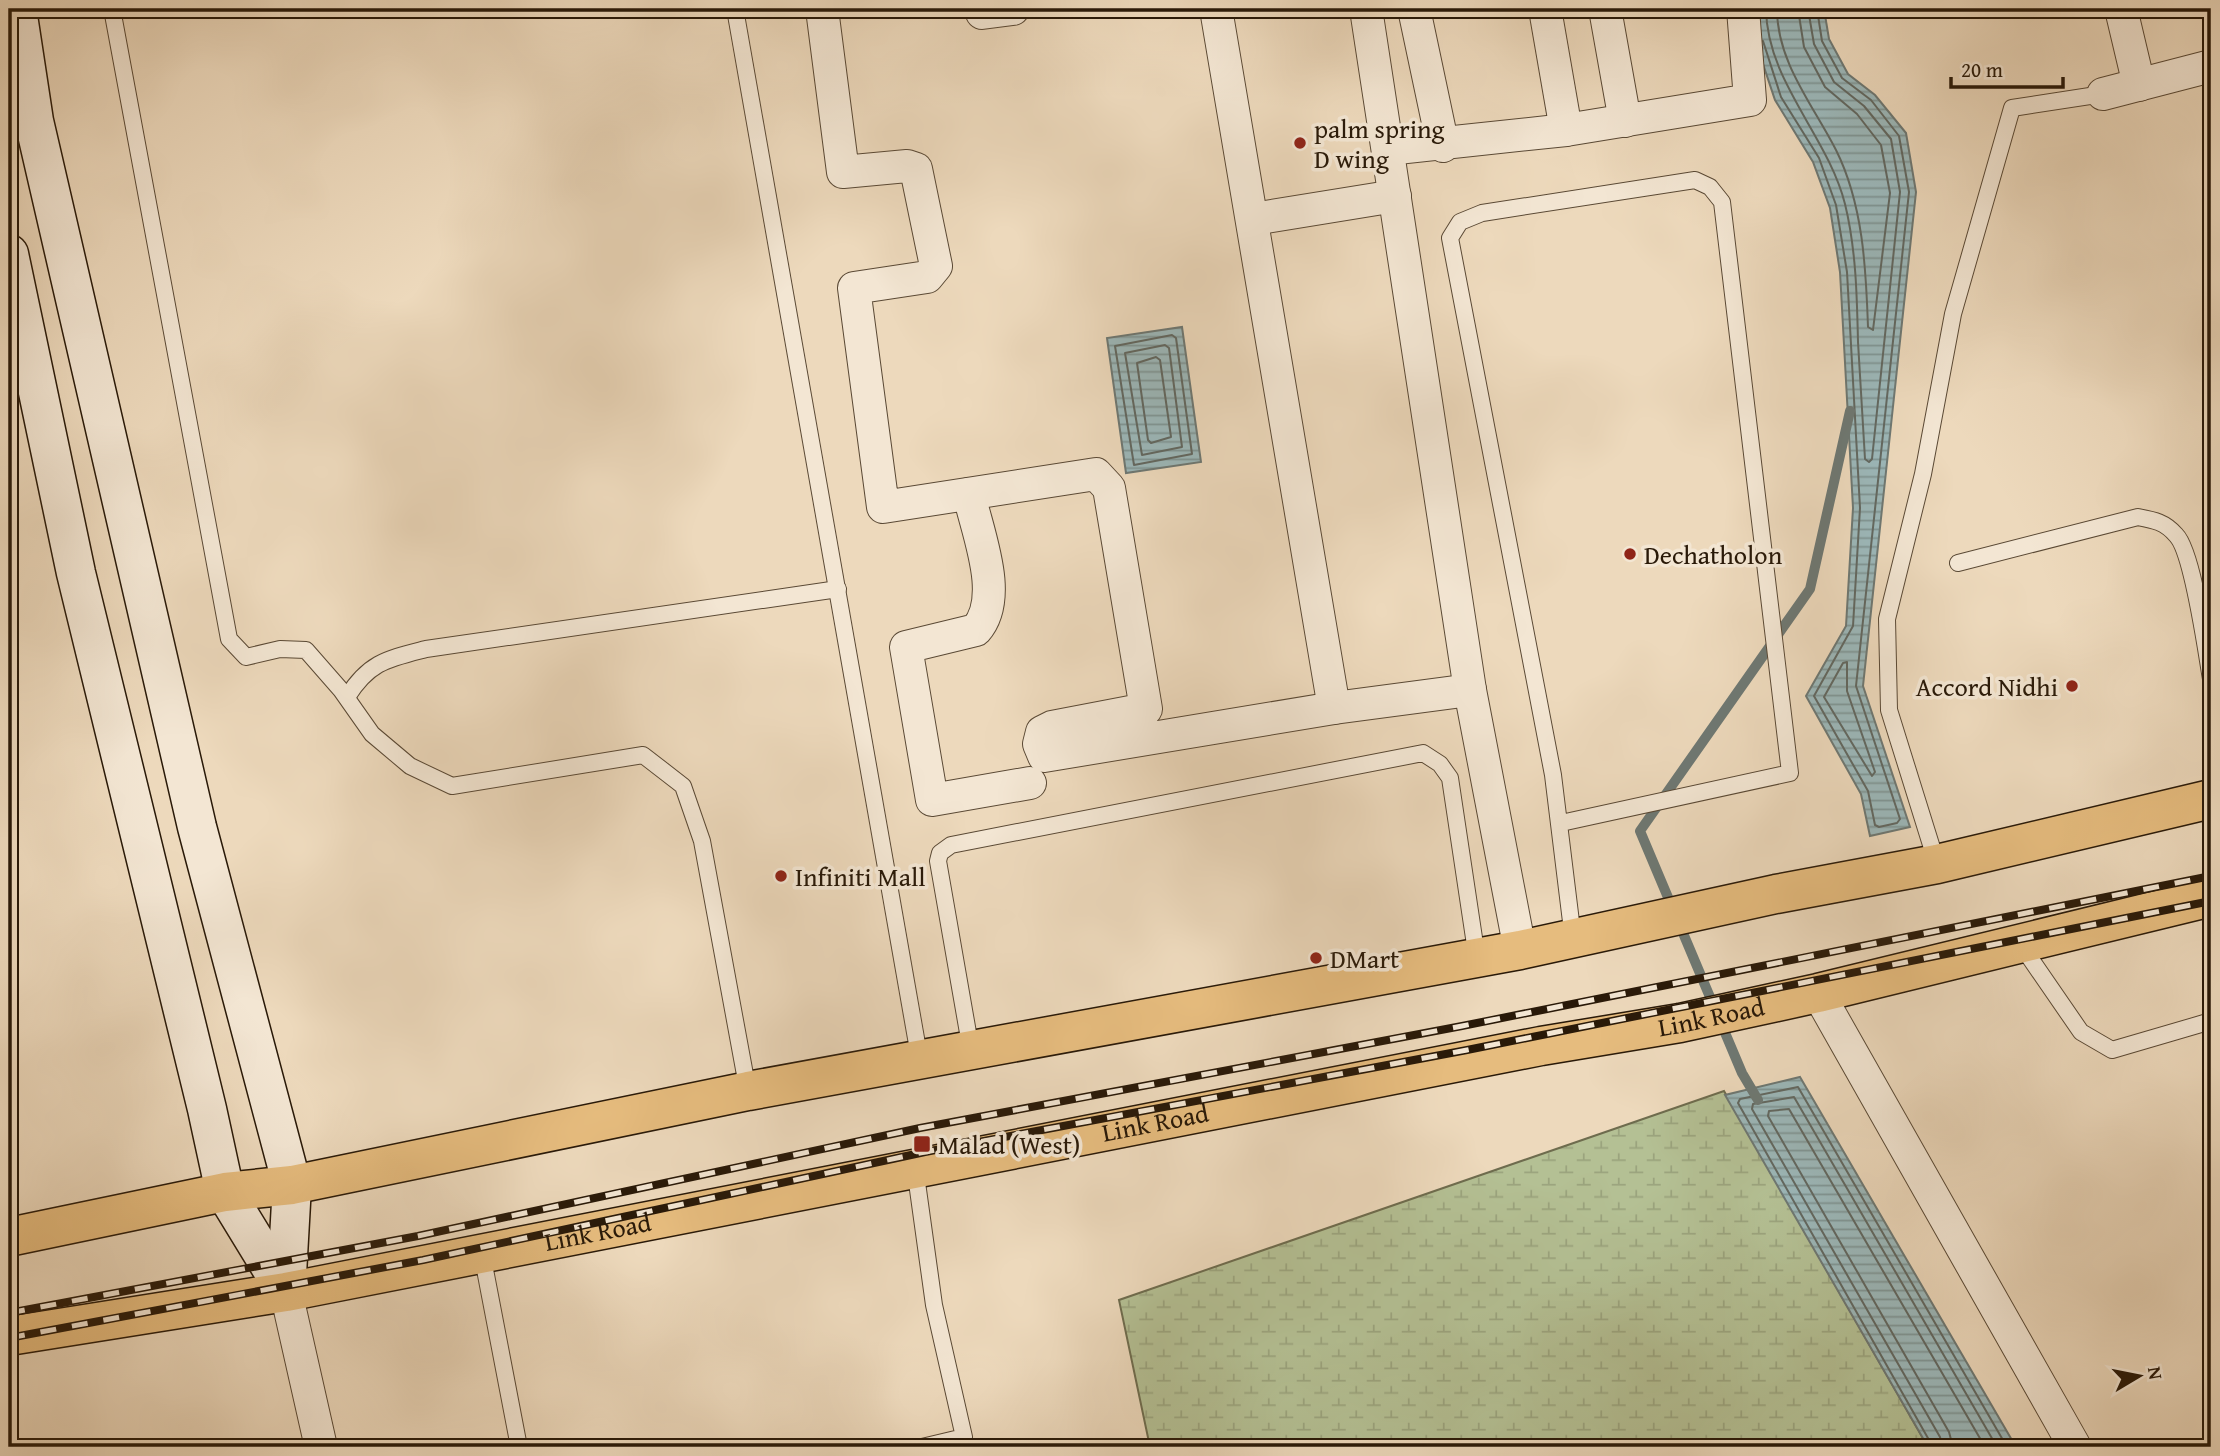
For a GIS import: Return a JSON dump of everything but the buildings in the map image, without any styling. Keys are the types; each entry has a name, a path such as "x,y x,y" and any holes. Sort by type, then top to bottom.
{"main road":[{"path":"9,1237 225,1192 292,1185 748,1091 1520,950 1776,894 1937,864 2211,799"},
{"name":"Link Road","path":"9,1336 286,1292 1541,1046 1680,1023 1818,993 2211,897"}],"street":[{"path":"17,9 22,122 136,560 197,827 292,1185 286,1292 321,1447"},
{"path":"822,9 843,172 907,166 916,169 936,265 927,277 854,288 883,507 1096,474 1109,488 1146,709 1052,727 1042,732 1039,744 1044,756 1334,708 1470,690"},
{"path":"982,9 982,13 1013,9"},
{"path":"1216,9 1334,708"},
{"path":"1366,9 1470,690 1520,950"},
{"path":"1414,9 1443,146"},
{"path":"1545,9 1566,130"},
{"path":"1605,9 1625,121"},
{"path":"1388,149 1443,146 1566,130 1750,100 1743,9"},
{"path":"2121,9 2139,85"},
{"path":"2103,94 2211,66"},
{"path":"1253,219 1395,196"},
{"path":"9,254 76,573 225,1192 286,1292"},
{"path":"969,494 986,562 989,585 987,613 976,630 906,647 932,800 1030,783"},
{"path":"76,573 136,560"},
{"path":"1818,993 2075,1447"}],"lane":[{"path":"112,9 229,639 246,657 280,649 306,650 346,697 372,734 410,766 452,786 643,755 683,786 702,841 748,1091"},
{"path":"735,9 920,1061"},
{"path":"1937,864 1889,710 1887,619 1923,474 1952,314 2012,108 2103,94"},
{"path":"1561,823 1790,773 1722,202 1710,187 1695,180 1482,213 1460,222 1450,238 1561,823 1584,936"},
{"path":"1958,563 2137,517 2162,522 2179,537 2187,556 2211,679"},
{"path":"346,697 359,677 380,661 426,649 838,589"},
{"path":"971,1051 939,861 940,852 951,845 1423,753 1440,764 1450,778 1476,958"},
{"path":"2019,943 2081,1032 2112,1050 2211,1021"},
{"path":"915,1168 934,1305 964,1437 922,1447"},
{"path":"482,1253 519,1447"}],"green space":[{"path":"1724,1091 1928,1447 1150,1447 1119,1300"}],"water":[{"path":"1750,9 1824,9 1829,39 1848,74 1875,95 1906,133 1916,192 1863,686 1910,827 1870,836 1861,794 1806,696 1846,626 1853,508 1840,272 1830,208 1813,162 1775,100 1750,25"},
{"path":"1182,327 1201,462 1126,473 1107,338"},
{"path":"1800,1077 2016,1447 1928,1447 1725,1095"}],"waterway":[{"path":"1758,1100 1742,1073 1640,831 1810,589 1850,411"}],"railway":[{"path":"9,1313 418,1236 920,1128 1462,1026 2211,876"},
{"path":"9,1338 423,1260 925,1152 1467,1050 2211,901"}],"place":[{"name":"palm spring D wing","path":"1300,143"},
{"name":"Dechatholon","path":"1630,554"},
{"name":"Accord Nidhi","path":"2072,686"},
{"name":"Infiniti Mall","path":"781,876"},
{"name":"DMart","path":"1316,958"},
{"name":"Malad (West)","path":"922,1144"}]}
